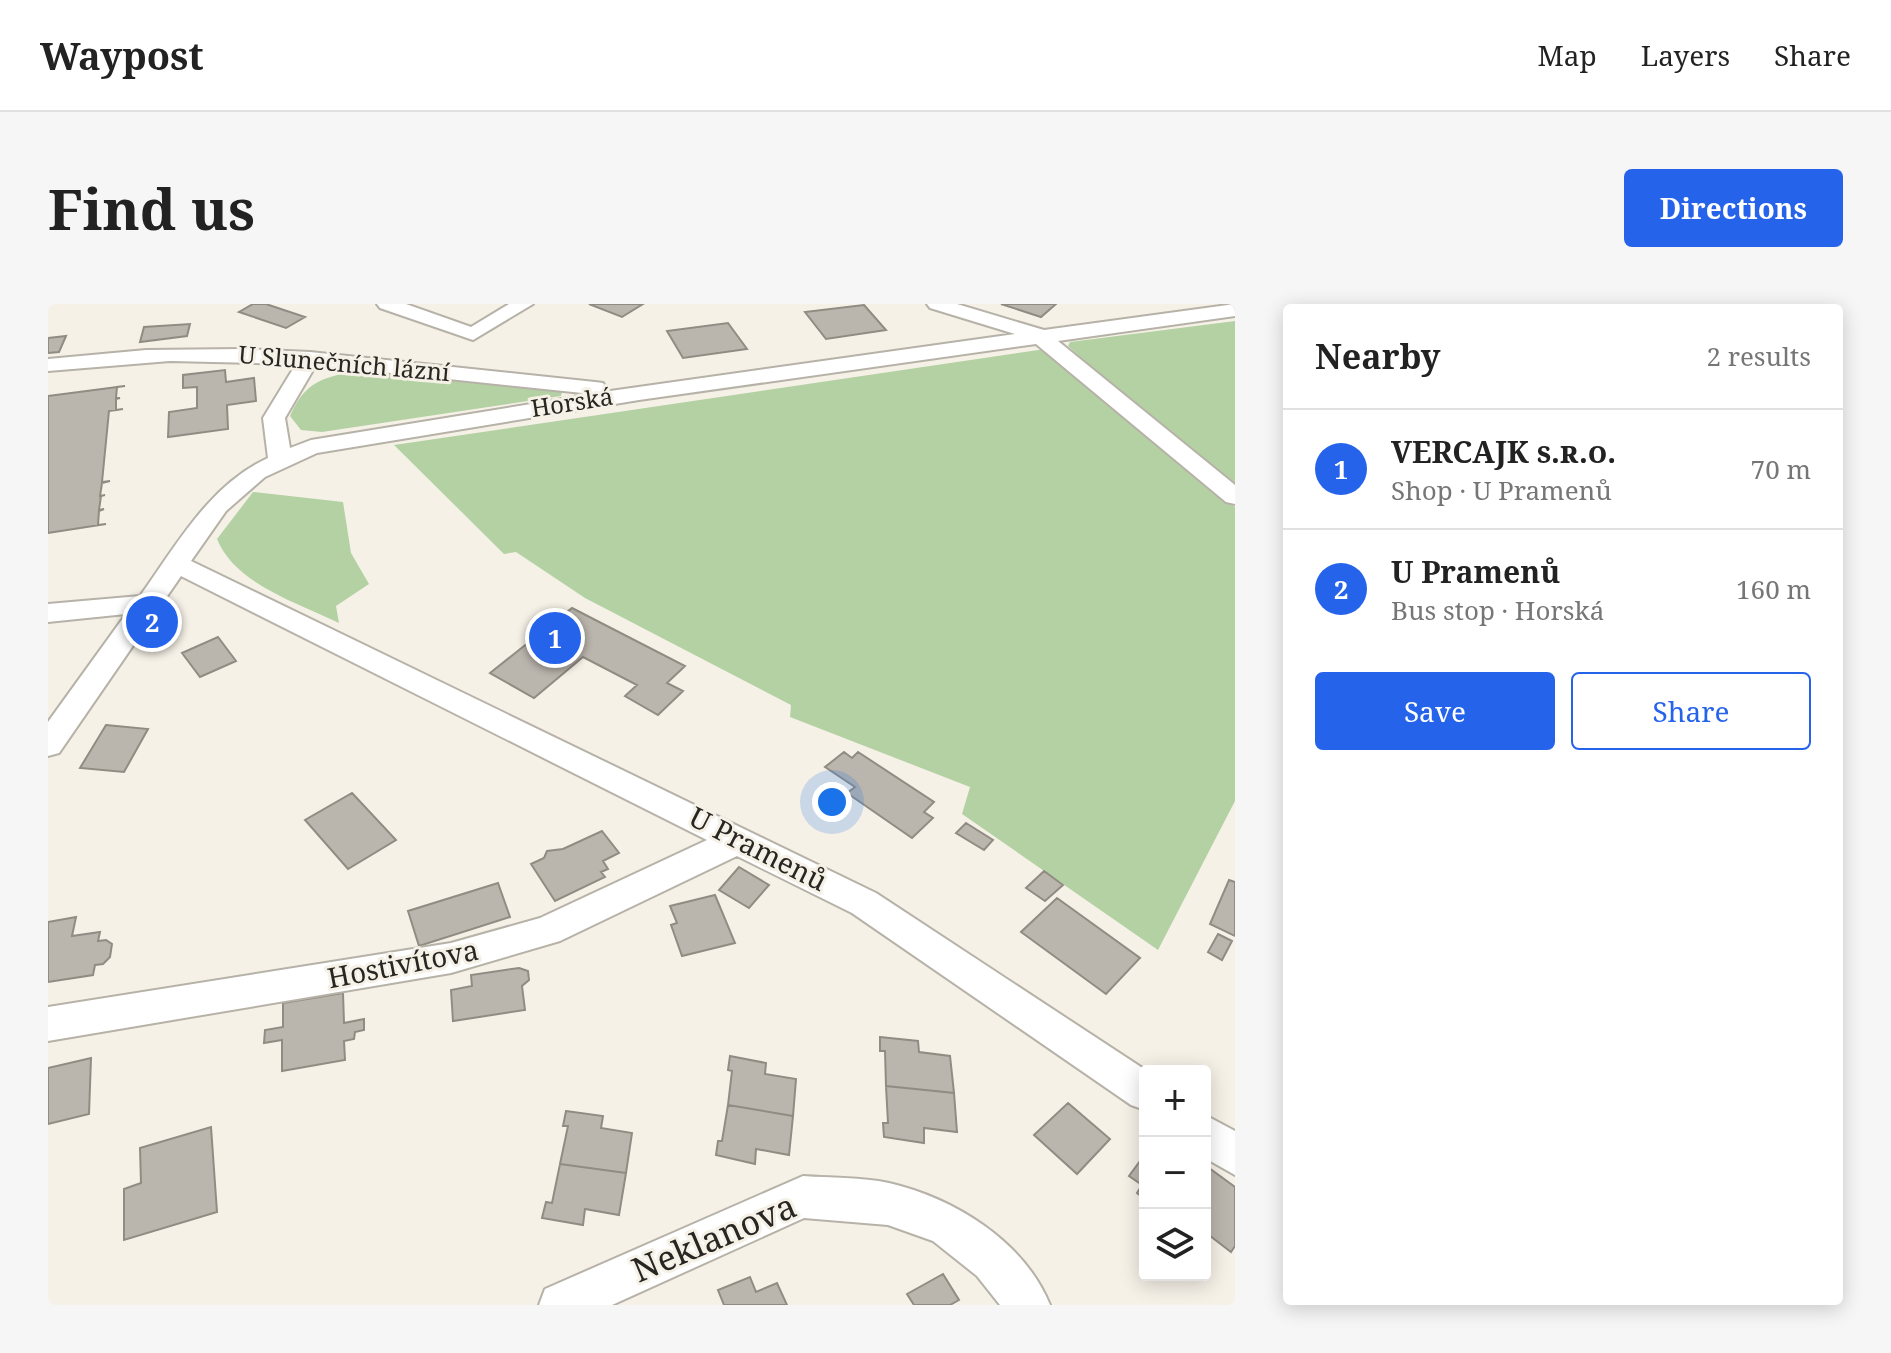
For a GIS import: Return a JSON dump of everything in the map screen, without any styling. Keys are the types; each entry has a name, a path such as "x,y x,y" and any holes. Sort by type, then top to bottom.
{"street":[{"path":"387,304 473,334 523,304"},
{"path":"937,304 1038,335 1235,497"},
{"name":"Horská","path":"48,745 217,506 257,472 311,447 639,393 1038,335 1235,310"},
{"name":"U Slunečních lázní","path":"48,365 145,356 239,354 310,358 639,393"},
{"path":"280,461 274,418 310,358"},
{"name":"U Pramenů","path":"175,563 864,903 1139,1088"},
{"path":"48,613 145,604"},
{"name":"Hostivítova","path":"48,1024 451,958 548,931 739,840"},
{"path":"1209,1137 1235,1155"},
{"name":"Neklanova","path":"561,1305 803,1197 888,1204 946,1224 992,1261 1028,1305"}],"green space":[{"path":"1235,321 1235,498 1068,346 1070,342"},
{"path":"1052,348 1235,507 1235,801 1158,950 962,814 970,787 790,717 791,705 585,598 516,552 504,554 394,445"},
{"path":"356,371 562,392 561,396 322,432 301,430 290,416 308,389 324,379"},
{"path":"253,492 343,502 351,553 369,584 336,606 339,623 269,590 238,568 226,555 217,539"}],"building":[{"path":"253,304 266,304 305,317 286,328 239,312"},
{"path":"589,304 643,304 622,317"},
{"path":"1001,304 1056,304 1041,317"},
{"path":"864,305 886,330 826,339 805,312"},
{"path":"728,323 747,349 683,358 667,331"},
{"path":"190,324 187,336 140,342 144,327"},
{"path":"66,336 59,352 48,353 48,338"},
{"path":"225,370 226,382 254,378 256,401 227,405 228,429 168,437 169,412 197,408 197,387 183,388 183,375"},
{"path":"117,387 116,398 120,398 116,399 116,410 109,411 102,482 110,481 102,483 100,496 105,495 101,496 99,510 104,509 99,511 98,525 106,524 48,533 48,396"},
{"path":"572,608 685,666 667,683 683,691 658,715 625,696 637,685 583,657 534,698 490,673"},
{"path":"218,637 236,661 200,677 182,653"},
{"path":"106,725 148,729 124,772 80,768"},
{"path":"844,752 852,758 858,752 934,802 924,812 933,818 912,838 847,793 855,787 825,767"},
{"path":"352,793 396,840 348,869 305,820"},
{"path":"966,823 993,840 984,850 956,833"},
{"path":"602,831 619,853 603,861 608,869 601,872 605,877 555,901 531,864 544,858 547,851 563,849"},
{"path":"739,867 769,885 749,908 719,890"},
{"path":"1044,871 1063,885 1045,901 1026,888"},
{"path":"1229,880 1235,882 1235,936 1210,924"},
{"path":"498,883 510,917 419,946 408,911"},
{"path":"715,895 735,943 682,956 671,925 677,923 670,906"},
{"path":"1057,898 1140,958 1106,994 1021,932"},
{"path":"76,917 72,936 100,932 98,941 106,940 112,944 110,957 103,964 95,965 93,975 48,982 48,922"},
{"path":"1218,934 1232,941 1222,960 1208,952"},
{"path":"519,968 528,971 529,980 522,986 525,1010 453,1021 451,990 472,986 471,975"},
{"path":"343,993 344,1023 364,1019 364,1030 355,1032 354,1039 344,1041 345,1060 282,1071 282,1040 264,1043 265,1030 283,1027 283,1003"},
{"path":"880,1037 918,1041 919,1052 950,1056 954,1093 886,1086 885,1051 880,1051"},
{"path":"730,1056 766,1063 765,1074 796,1079 793,1116 728,1105 732,1071 728,1070"},
{"path":"91,1058 89,1114 48,1124 48,1068"},
{"path":"886,1086 954,1093 957,1132 924,1128 924,1143 884,1137 883,1123 888,1123"},
{"path":"1068,1103 1110,1139 1077,1174 1034,1135"},
{"path":"728,1105 793,1116 789,1155 756,1149 755,1164 716,1155 718,1141 722,1141"},
{"path":"566,1111 603,1116 601,1128 632,1133 626,1173 560,1164 568,1126 563,1126"},
{"path":"211,1127 217,1212 124,1240 124,1189 141,1183 140,1148"},
{"path":"1139,1162 1139,1183 1129,1176"},
{"path":"560,1164 626,1173 619,1215 585,1209 583,1225 542,1218 546,1202 552,1203"},
{"path":"1211,1169 1235,1187 1235,1246 1231,1252 1211,1237"},
{"path":"943,1274 959,1300 950,1305 914,1305 907,1294"},
{"path":"750,1277 756,1292 777,1283 787,1305 724,1305 718,1290"}],"place":[{"name":"U Pramenů","path":"152,622"},
{"name":"VERCAJK s.ʀ.ᴏ.","path":"555,638"}]}
